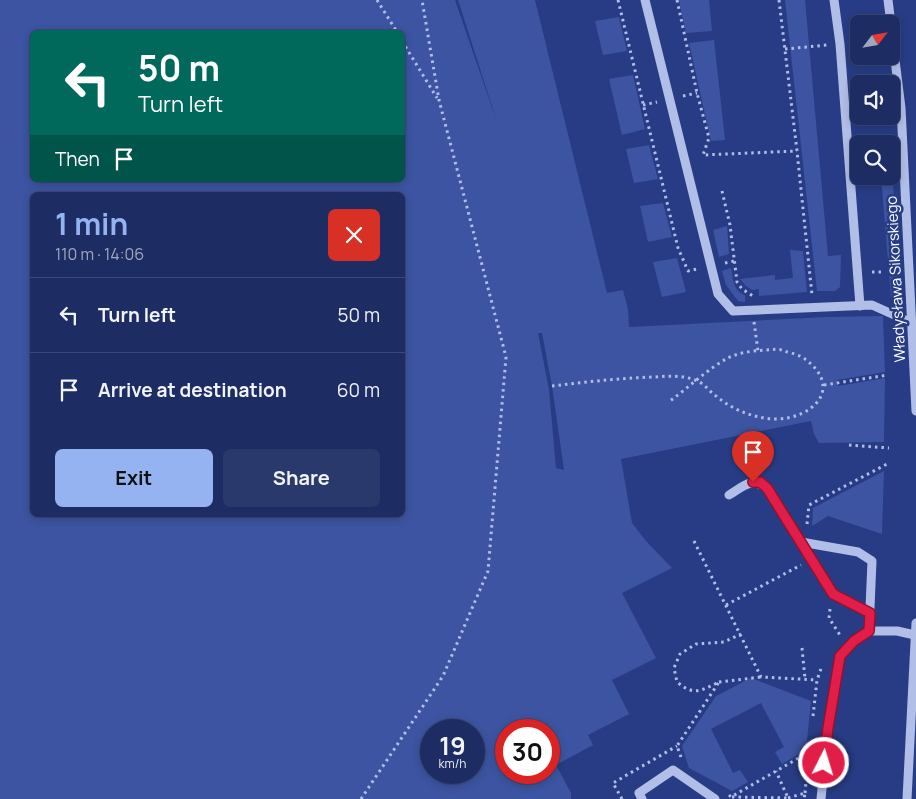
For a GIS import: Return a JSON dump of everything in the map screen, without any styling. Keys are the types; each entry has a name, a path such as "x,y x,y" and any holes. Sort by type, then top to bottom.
{"street":[{"path":"645,0 718,294 733,312 872,304 912,323"},
{"path":"834,0 840,44 860,306"},
{"path":"888,0 890,15"},
{"name":"Władysława Sikorskiego","path":"896,65 901,108 916,411"},
{"path":"729,495 753,482 760,482 767,488 833,594 870,613"},
{"path":"800,541 858,552 872,561 869,631"},
{"path":"907,799 916,623"},
{"path":"821,799 828,728 840,656 854,641 869,631 898,631 915,635"},
{"path":"642,799 638,793 673,770 715,799"}],"path":[{"path":"377,0 396,30"},
{"path":"361,799 443,676 488,571 506,357 438,100 422,0"},
{"path":"618,0 678,248 688,271 711,266"},
{"path":"677,0 709,138 703,155 798,151"},
{"path":"779,0 798,151 812,296"},
{"path":"785,49 840,44"},
{"path":"405,46 438,100"},
{"path":"722,191 730,225 737,282 742,289 752,295 758,350"},
{"path":"858,273 885,272"},
{"path":"803,296 820,296"},
{"path":"552,386 638,377 680,376 698,380 715,396 734,409 756,417 776,419 808,410 820,401 824,385 819,372 804,358 780,349 758,350 729,358 711,369 698,380 670,400"},
{"path":"824,385 888,375"},
{"path":"849,445 888,448"},
{"path":"726,605 804,564 793,545 805,537 809,504 888,463"},
{"path":"694,541 761,676"},
{"path":"826,602 830,609 829,618 842,638"},
{"path":"830,609 838,612"},
{"path":"741,634 724,642 696,644 680,654 674,668 677,682 688,690 702,690 719,682 761,676 817,680"},
{"path":"802,648 805,679"},
{"path":"812,725 817,680 823,662"},
{"path":"622,799 613,783 677,746 719,682"},
{"path":"808,760 810,743"},
{"path":"677,746 683,763"},
{"path":"731,796 809,752"},
{"path":"776,771 788,798"},
{"path":"804,799 807,777"},
{"path":"724,792 731,796 788,798 805,793"}],"shaded area":[{"path":"0,0 455,0 498,125 458,0 535,0 607,293 623,290 628,309 629,327 883,316 885,372 837,380 838,386 885,378 884,442 819,443 814,434 811,421 621,459 632,523 672,568 622,593 656,658 612,680 629,714 588,735 593,745 560,763 560,719 495,719 495,784 560,784 560,772 571,793 571,799 0,799","holes":["538,333 542,333 552,386 564,470 556,468 549,390"]},
{"path":"679,0 709,0 712,31 686,33"},
{"path":"785,0 805,0 828,256 841,255 840,287 835,291 817,291"},
{"path":"619,17 627,51 603,55 595,21"},
{"path":"714,40 725,140 711,141 689,43"},
{"path":"633,75 645,129 622,135 609,79"},
{"path":"649,145 658,179 634,183 626,149"},
{"path":"882,185 893,185 899,299 891,297"},
{"path":"663,203 672,237 648,242 640,206"},
{"path":"727,226 729,254 719,257 713,230"},
{"path":"790,250 803,251 807,292 759,296 759,289 752,290 740,279 775,275 775,280 793,278"},
{"path":"677,258 686,292 662,297 653,262"},
{"path":"731,268 734,284 745,295 745,302 738,301 726,285 722,271"},
{"path":"884,471 882,534 828,516 812,526 813,508"},
{"path":"751,678 811,701 806,750 782,764 775,752 784,747 761,703 711,729 733,773 740,770 748,782 732,791 689,768 682,746 716,696"}],"route":[{"path":"753,482 760,482 767,488 833,594 870,613 869,631 854,641 840,656 824,763"}]}
